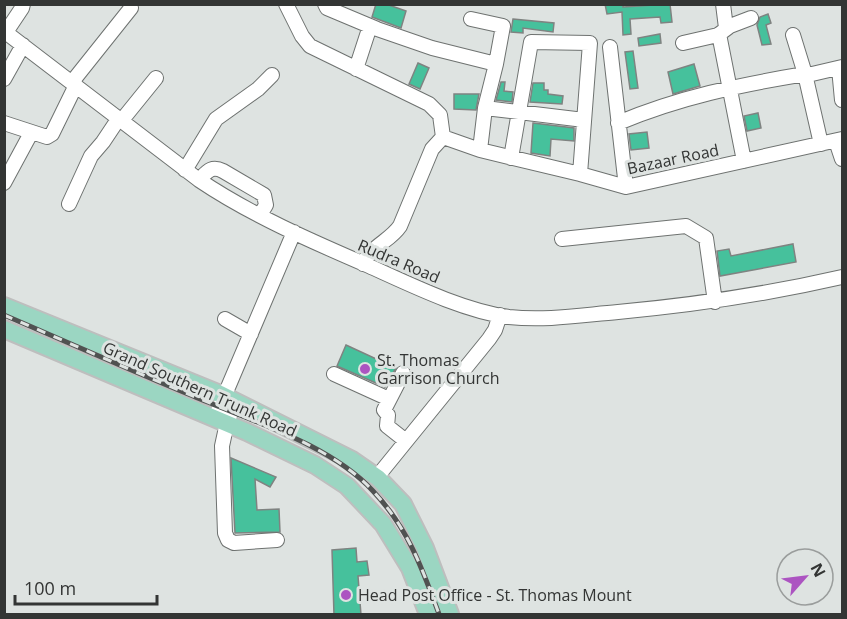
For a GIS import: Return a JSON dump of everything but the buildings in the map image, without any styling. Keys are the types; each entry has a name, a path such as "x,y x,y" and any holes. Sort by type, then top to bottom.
{"main road":[{"name":"Grand Southern Trunk Road","path":"4,306 230,399 352,460 377,477 403,504 425,548 450,615"},
{"name":"Grand Southern Trunk Road","path":"4,329 247,432 315,465 347,486 383,524 410,568 428,615"},
{"path":"247,432 255,411"}],"street":[{"path":"5,31 23,4"},
{"path":"286,4 302,36 310,46 429,104 440,115 443,137 432,149 400,226 394,234 371,251 363,264"},
{"path":"325,4 327,8 370,26 432,48 496,64"},
{"path":"723,4 723,31 744,161"},
{"path":"4,123 43,137 52,134 74,83 131,8"},
{"path":"683,42 723,31 751,18"},
{"path":"471,20 503,26 480,150"},
{"path":"356,69 370,26"},
{"name":"Rudra Road","path":"5,31 199,180 294,232 419,288 476,309 500,315 549,318 715,302 843,277"},
{"path":"793,35 805,74 821,144"},
{"path":"511,158 531,42 590,43 580,174"},
{"path":"4,79 22,45"},
{"path":"610,47 626,187"},
{"path":"618,123 656,108 731,87 841,67 843,99"},
{"path":"185,170 216,119 258,89 272,75"},
{"path":"69,204 91,156 156,78"},
{"path":"486,108 584,120"},
{"path":"4,183 30,133"},
{"name":"Bazaar Road","path":"443,137 480,150 626,187 839,140"},
{"path":"839,140 843,159"},
{"path":"199,180 212,169 223,171 264,195 266,205 260,215"},
{"path":"562,239 686,226 705,238 715,302"},
{"path":"277,540 234,543 228,540 225,533 221,421 251,334 294,232"},
{"path":"377,477 489,339 500,315"},
{"path":"225,319 251,334"},
{"path":"403,373 384,410 388,415 387,426 406,441"},
{"path":"334,374 389,399"}],"railway":[{"path":"4,315 289,435 335,460 373,491 396,519 413,549 439,614"}],"place":[{"name":"St. Thomas Garrison Church","path":"365,369"},
{"name":"Head Post Office - St. Thomas Mount","path":"346,595"}]}
